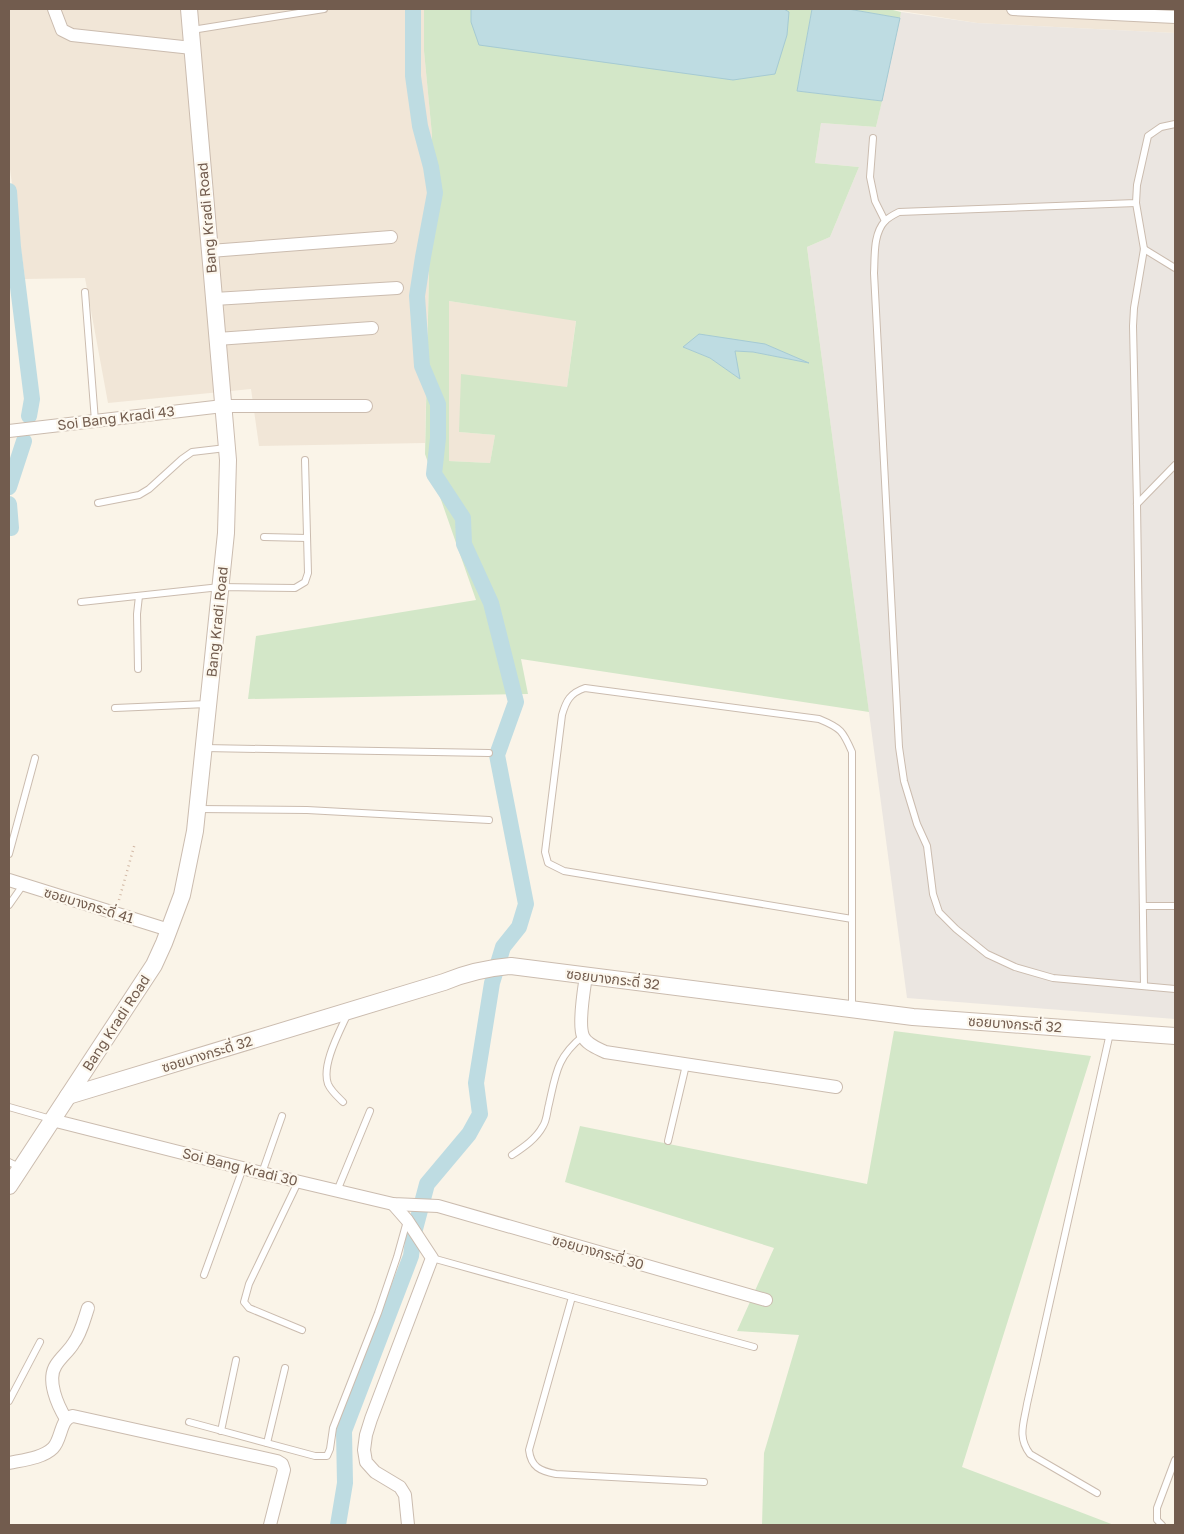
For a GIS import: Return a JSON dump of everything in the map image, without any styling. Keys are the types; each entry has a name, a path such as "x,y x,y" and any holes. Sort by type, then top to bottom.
{"street":[{"path":"54,9 62,30 72,35 192,48"},
{"name":"Bang Kradi Road","path":"9,1186 15,1165 52,1120 154,965 182,895 194,831 226,533 228,460 189,9"},
{"path":"1019,9 1137,12 1175,17"},
{"path":"210,251 391,237"},
{"path":"214,299 397,288"},
{"path":"217,339 372,328"},
{"name":"Soi Bang Kradi 43","path":"9,431 223,406 366,406"},
{"name":"ซอยบางกระดี่ 41","path":"9,880 169,930"},
{"name":"ซอยบางกระดี่ 32","path":"68,1096 444,982 467,973 510,966 912,1017 1175,1036"},
{"path":"586,976 581,1025 583,1036 589,1044 605,1052 836,1087"},
{"name":"Soi Bang Kradi 30","path":"52,1120 393,1204 434,1205"},
{"path":"393,1204 407,1220 432,1258 371,1419 364,1450 366,1462 375,1472 400,1487 405,1495 408,1525"},
{"name":"ซอยบางกระดี่ 30","path":"434,1205 766,1300"},
{"path":"66,1420 57,1405 54,1393 54,1367 74,1343 88,1308"},
{"path":"9,1463 47,1452 54,1447 66,1420 68,1417 73,1416 277,1461 282,1464 284,1470 270,1525"}],"lane":[{"path":"191,31 324,9"},
{"path":"1144,986 1133,326 1134,308 1144,249 1136,203 1137,185 1148,136 1161,127 1175,124"},
{"path":"873,138 870,177 875,201 885,221"},
{"path":"1136,203 899,212 885,221 878,234 874,273 898,747 904,781 917,824 927,846 933,894 939,912 956,929 987,954 1016,967 1053,978 1175,988"},
{"path":"1144,249 1175,268"},
{"path":"85,292 95,421"},
{"path":"98,503 139,495 149,489 192,452 227,448"},
{"path":"81,602 220,587 295,588 306,582 308,573 304,460"},
{"path":"1137,504 1175,465"},
{"path":"264,537 307,538"},
{"path":"138,669 137,614 139,596"},
{"path":"852,919 564,871 548,863 545,852 562,715 566,701 574,691 585,688 819,719 833,725 845,734 852,752 852,919 852,1009"},
{"path":"115,708 208,704"},
{"path":"203,748 489,753"},
{"path":"9,854 35,758"},
{"path":"197,809 307,810 489,820"},
{"path":"9,905 23,885"},
{"path":"1143,906 1175,906"},
{"path":"343,1102 328,1085 326,1073 330,1056 348,1011"},
{"path":"1096,1493 1030,1454 1024,1446 1022,1437 1027,1404 1110,1031"},
{"path":"512,1155 538,1135 544,1125 557,1071 563,1057 570,1047 583,1036"},
{"path":"668,1141 686,1065"},
{"path":"9,1106 52,1120"},
{"path":"337,1191 370,1111"},
{"path":"262,1173 282,1116"},
{"path":"204,1275 243,1168"},
{"path":"298,1182 249,1284 244,1302 249,1308 302,1330"},
{"path":"189,1422 315,1456 327,1456 330,1450 333,1428 378,1313 398,1256 407,1220"},
{"path":"432,1258 754,1347"},
{"path":"572,1297 536,1422 529,1450 530,1460 544,1472 556,1474 704,1482"},
{"path":"9,1401 40,1342"},
{"path":"221,1430 236,1360"},
{"path":"267,1443 284,1368"},
{"path":"1162,1525 1158,1520 1158,1508 1175,1460"}],"path":[{"path":"115,913 135,843"}],"shaded area":[{"path":"9,9 424,9 424,51 432,135 425,443 259,446 251,389 108,403 85,278 25,279 9,162"},
{"path":"889,9 1175,9 1175,33 977,23"},
{"path":"901,12 977,23 1175,33 1175,1019 907,998 807,247 830,237 859,167 815,163 821,123 876,127"},
{"path":"449,301 576,320 567,387 459,432 495,435 490,463 449,461"}],"green space":[{"path":"424,9 471,9 471,22 789,12 784,9 812,9 797,91 882,101 876,127 821,123 815,163 859,167 830,237 807,247 869,712 521,659 528,694 248,699 256,636 476,600 425,454 432,135 424,51","holes":["449,301 576,321 567,387 461,374 459,432 495,435 490,463 449,461","765,344 806,362 753,352 735,351 739,378 710,358 683,347"]},
{"path":"848,9 889,9 901,12 900,18"},
{"path":"894,1031 1091,1056 962,1467 1114,1525 762,1525 764,1453 799,1335 737,1331 774,1248 565,1182 580,1126 867,1184"}],"water":[{"path":"471,9 784,9 789,12 787,35 775,74 733,80 479,45 471,22"},
{"path":"812,9 848,9 900,18 882,101 797,91"},
{"path":"699,334 765,344 809,363 753,352 735,351 740,379 710,358 683,347"}],"waterway":[{"path":"338,1525 345,1483 344,1431 411,1256 414,1233 427,1184 469,1134 480,1114 476,1083 492,983 503,947 519,927 526,904 497,755 516,702 491,603 464,544 463,518 434,474 438,438 438,404 422,366 417,296 435,193 431,167 420,126 413,76 413,9"},
{"path":"9,191 13,247 32,399 29,416"},
{"path":"9,487 24,441"},
{"path":"9,504 11,528"}]}
